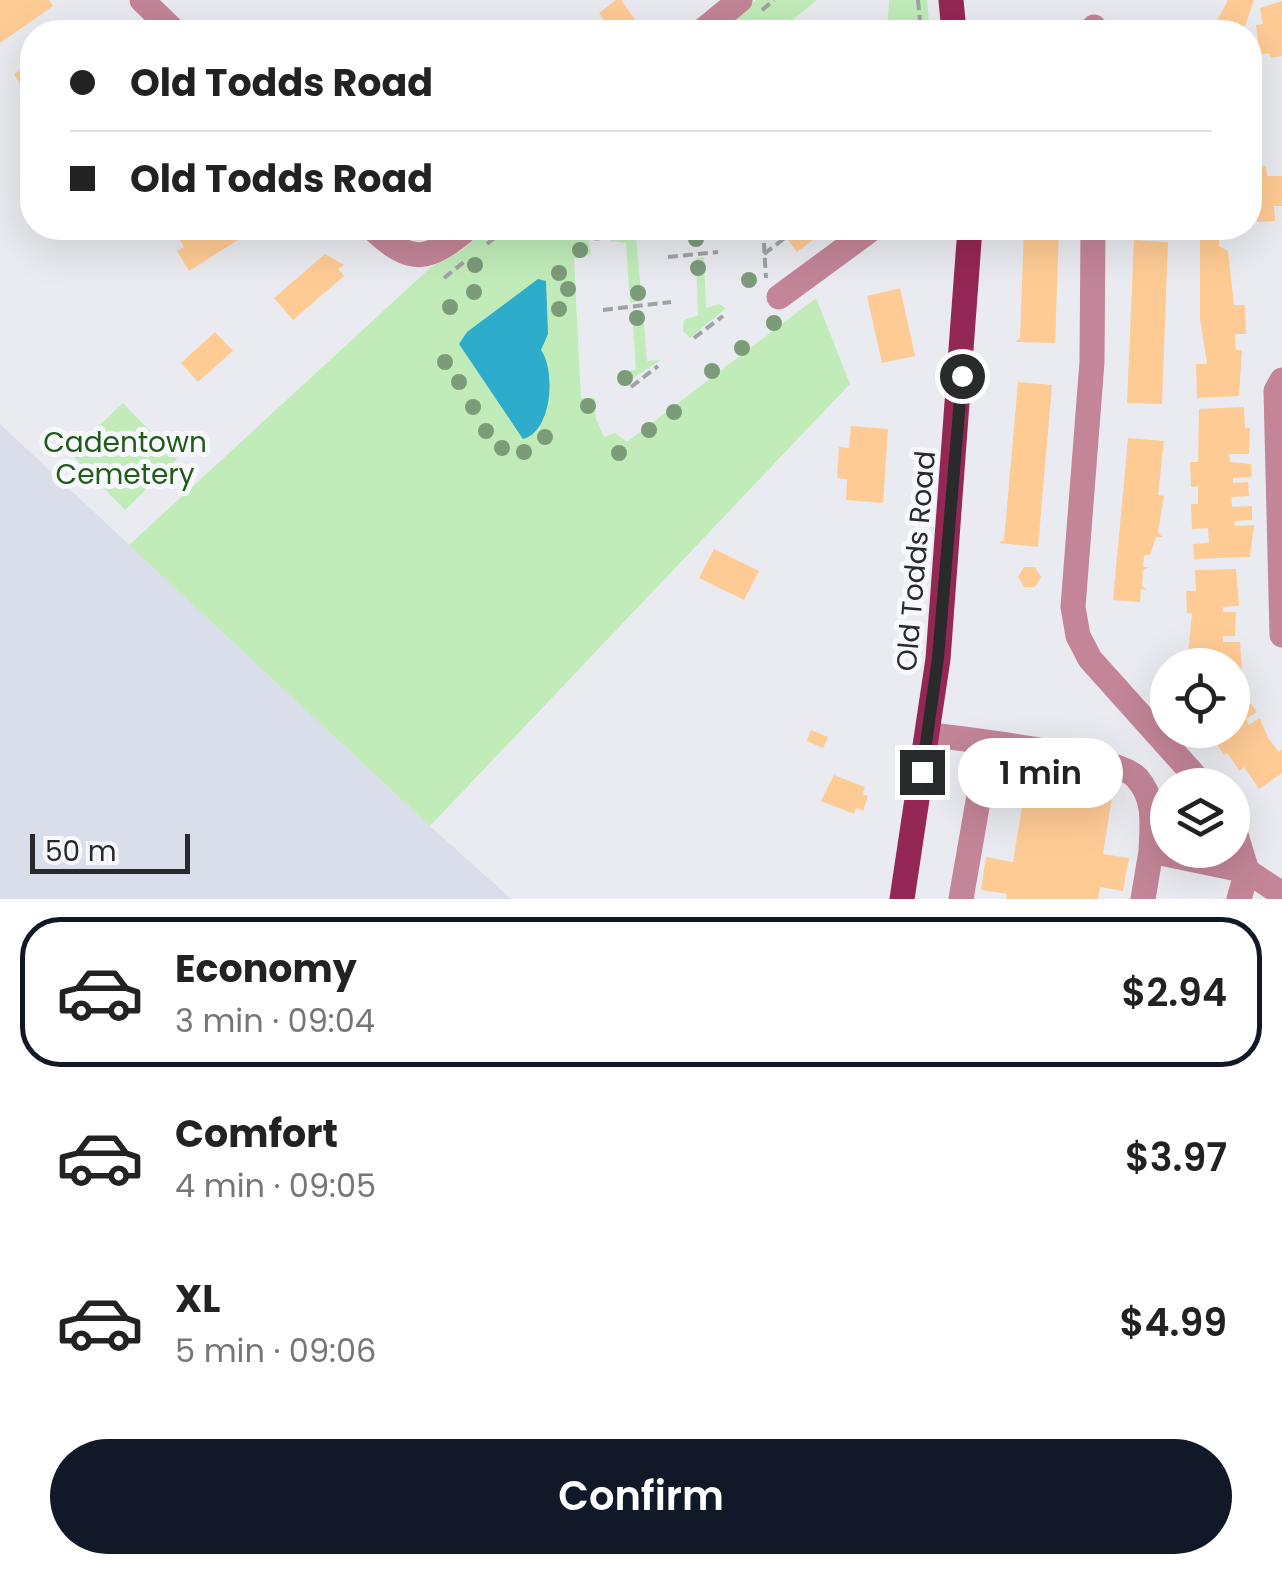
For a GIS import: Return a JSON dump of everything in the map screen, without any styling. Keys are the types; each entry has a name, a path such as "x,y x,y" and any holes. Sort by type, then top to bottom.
{"main road":[{"name":"Old Todds Road","path":"902,899 928,734 952,505 969,240"}],"street":[{"path":"142,0 163,20"},
{"path":"716,20 740,0"},
{"path":"386,240 397,250 425,256 439,252 454,240"},
{"path":"779,297 857,240"},
{"path":"1093,240 1092,362 1073,607 1078,636 1090,659 1188,768"},
{"path":"1282,380 1276,391 1282,636"},
{"path":"928,734 1106,762 1136,775 1150,801"},
{"path":"960,899 988,744"},
{"path":"1143,899 1150,857"},
{"path":"1233,868 1248,871 1282,894"},
{"path":"1239,899 1247,868"}],"path":[{"path":"763,240 766,281 780,270"},
{"path":"763,250 781,240"},
{"path":"668,257 718,252"},
{"path":"603,310 672,302"},
{"path":"694,338 724,316"},
{"path":"631,387 658,366"}],"shaded area":[{"path":"0,424 430,826 511,899 0,899"}],"green space":[{"path":"756,0 817,0 793,20 732,20"},
{"path":"889,0 927,0 929,20 888,20"},
{"path":"474,240 589,241 591,254 574,259 581,398 595,398 595,416 604,437 615,433 627,442 816,298 850,384 430,826 129,545 430,268"},
{"path":"636,240 642,301 630,303 626,243 610,241"},
{"path":"704,257 706,308 719,304 726,308 690,338 683,331 684,320 698,315 696,258"},
{"path":"643,311 647,361 661,360 620,386 619,372 636,370 632,312"},
{"name":"Cadentown Cemetery","path":"123,403 177,459 125,510 70,453"}],"water":[{"path":"538,279 546,281 548,334 541,350 550,386 540,425 523,439 459,344 467,332"}],"building":[{"path":"0,0 49,0 53,6 33,20 20,20 20,29 0,43"},
{"path":"621,0 635,20 604,20 599,13"},
{"path":"1228,0 1254,0 1247,20 1217,20"},
{"path":"1282,1 1282,56 1262,55 1260,8"},
{"path":"1262,166 1266,166 1267,176 1282,176 1282,206 1274,206 1275,221 1262,222"},
{"path":"180,240 238,240 189,271 177,251 184,247"},
{"path":"788,240 813,240 797,252"},
{"path":"1024,240 1059,240 1055,343 1015,342 1020,338"},
{"path":"1134,240 1168,242 1162,404 1127,403"},
{"path":"1200,240 1219,240 1219,246 1228,251 1234,305 1245,305 1246,334 1235,334 1236,350 1242,350 1239,396 1197,398 1196,364 1207,364 1200,319"},
{"path":"325,254 344,265 338,269 344,276 293,320 274,298"},
{"path":"900,288 915,356 882,363 867,296"},
{"path":"215,332 233,351 198,382 181,363"},
{"path":"1018,382 1052,385 1038,547 999,543 1004,540"},
{"path":"1244,407 1245,428 1250,428 1249,454 1229,454 1230,462 1251,464 1252,477 1233,478 1233,483 1248,482 1249,496 1231,497 1232,507 1252,506 1252,520 1234,521 1235,526 1254,525 1250,557 1194,559 1193,544 1209,543 1208,528 1192,529 1191,504 1198,504 1198,486 1191,487 1190,462 1198,462 1199,409"},
{"path":"851,426 888,429 883,503 846,500 847,479 837,478 839,447 849,448"},
{"path":"1128,438 1164,441 1158,495 1164,496 1158,532 1162,537 1156,537 1150,555 1144,555 1143,567 1149,567 1143,570 1142,586 1147,590 1141,589 1140,602 1113,600"},
{"path":"714,549 759,571 744,600 699,578"},
{"path":"1024,567 1035,567 1041,577 1035,587 1024,587 1018,577"},
{"path":"1236,569 1239,606 1223,607 1223,612 1236,612 1235,636 1223,636 1223,642 1240,642 1240,648 1189,648 1192,613 1187,613 1186,591 1196,591 1195,570"},
{"path":"1260,718 1268,738 1279,752 1282,749 1282,773 1259,789 1250,776 1250,768 1238,768 1227,753 1224,755 1219,748 1250,748 1250,724"},
{"path":"811,730 828,737 823,748 807,741"},
{"path":"1028,771 1114,784 1103,854 1129,858 1123,891 1100,887 1098,899 1006,899 1007,894 981,890 986,857 1013,862"},
{"path":"834,775 865,787 862,794 868,796 863,811 856,808 854,814 821,801"}],"route":[{"path":"922,772 938,658 962,376"}]}
